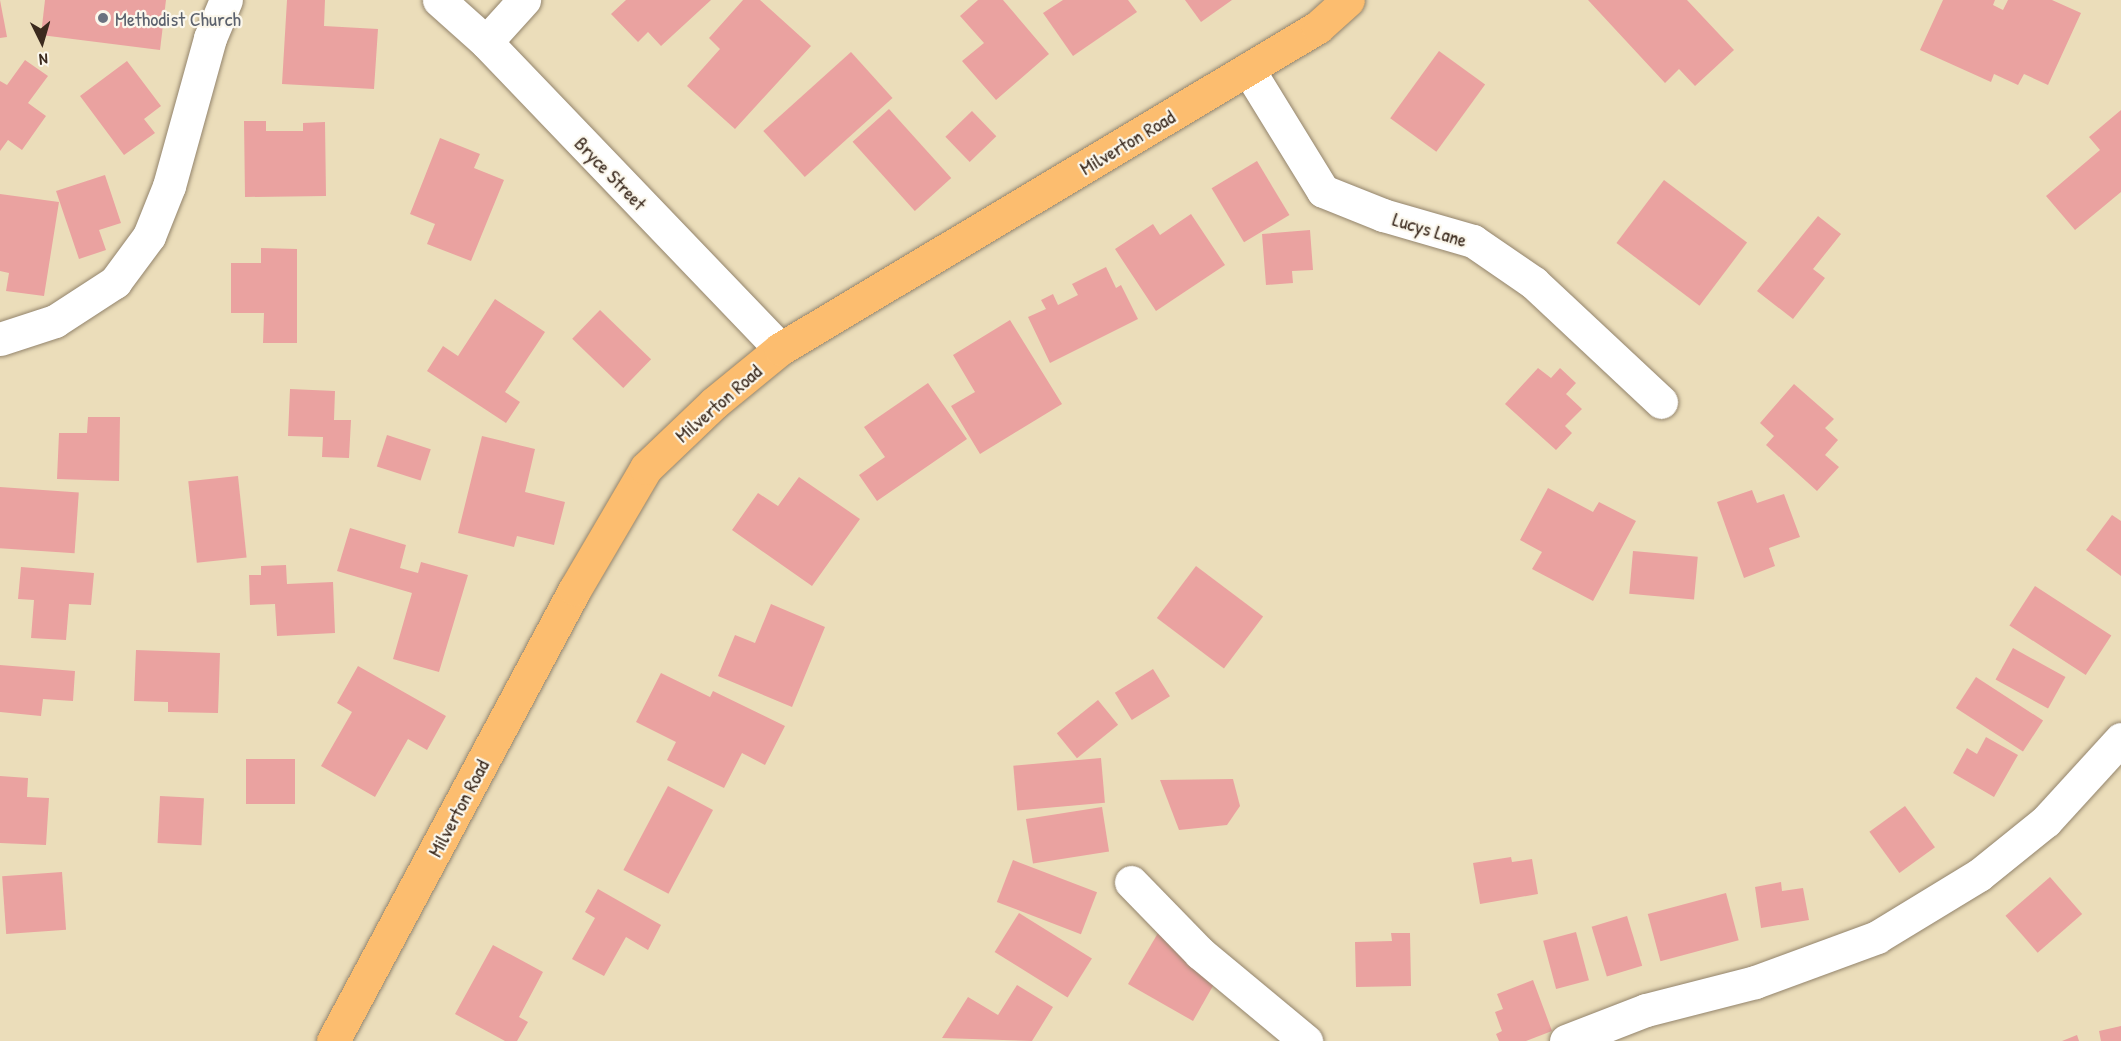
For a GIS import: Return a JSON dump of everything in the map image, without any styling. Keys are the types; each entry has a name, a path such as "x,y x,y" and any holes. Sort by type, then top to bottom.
{"main road":[{"name":"Milverton Road","path":"333,1041 575,590 646,468 714,403 780,349 1318,27 1348,0"}],"street":[{"path":"0,339 55,321 115,282 149,236 169,186 210,38 226,0"},
{"name":"Bryce Street","path":"439,0 486,42 780,349"},
{"path":"486,42 524,0"},
{"name":"Lucys Lane","path":"1248,69 1323,191 1383,215 1473,240 1534,283 1661,402"},
{"path":"1566,1041 1646,1010 1755,982 1877,937 1987,868 2046,821 2119,745"},
{"path":"1131,882 1200,953 1306,1041"}],"building":[{"path":"0,0 7,37 0,38"},
{"name":"Methodist Church","path":"45,0 166,0 160,50 41,35"},
{"path":"287,0 325,0 324,26 378,29 374,89 282,84"},
{"path":"626,0 711,0 661,46 648,32 638,42 611,14"},
{"path":"743,0 760,0 811,46 735,129 687,86 720,49 709,38"},
{"path":"978,0 1003,0 1049,54 996,100 962,61 984,43 960,16"},
{"path":"1063,0 1128,0 1137,12 1073,56 1043,13"},
{"path":"1185,0 1232,0 1201,22"},
{"path":"1588,0 1687,0 1734,50 1695,86 1679,69 1665,83"},
{"path":"1943,0 1995,0 1993,5 2003,10 2008,0 2052,0 2081,13 2048,85 2024,74 2018,85 1994,74 1991,82 1920,50"},
{"path":"1439,51 1485,85 1436,152 1390,118"},
{"path":"851,52 892,98 805,177 763,131"},
{"path":"25,60 48,76 28,103 46,116 22,150 8,140 0,151 0,81 7,85"},
{"path":"127,61 161,106 144,119 155,133 124,155 80,96"},
{"path":"889,109 951,178 915,211 853,142"},
{"path":"2121,110 2121,192 2075,230 2046,196 2100,150 2089,137"},
{"path":"972,111 996,136 970,162 945,137"},
{"path":"244,121 266,121 266,131 303,131 303,123 325,122 326,196 245,197"},
{"path":"440,138 480,154 474,168 504,180 471,261 427,244 435,224 410,214"},
{"path":"1257,161 1289,215 1244,242 1212,188"},
{"path":"105,175 121,223 99,230 106,250 79,259 56,191"},
{"path":"1664,180 1747,243 1700,306 1616,243"},
{"path":"0,194 59,202 44,296 6,291 9,273 0,271"},
{"path":"1191,214 1225,265 1156,311 1115,249 1153,224 1160,235"},
{"path":"1818,216 1841,234 1813,269 1825,278 1793,319 1757,291"},
{"path":"1310,230 1313,270 1292,271 1293,283 1266,285 1262,234"},
{"path":"261,248 297,249 297,343 263,343 264,313 231,313 231,263 261,263"},
{"path":"1106,267 1116,288 1121,285 1138,319 1050,363 1028,317 1046,309 1041,300 1053,294 1058,305 1078,295 1072,284"},
{"path":"495,299 545,332 505,392 520,402 506,423 427,371 443,346 458,356"},
{"path":"600,310 651,359 623,388 572,339"},
{"path":"1010,320 1062,404 980,454 951,406 975,392 953,355"},
{"path":"1538,368 1551,378 1560,368 1576,383 1566,394 1582,409 1565,426 1572,433 1556,450 1505,404"},
{"path":"928,383 967,439 877,501 859,475 885,457 864,427"},
{"path":"1794,384 1834,419 1825,428 1838,440 1825,455 1839,467 1817,491 1766,445 1774,436 1760,423"},
{"path":"290,389 335,391 334,420 351,420 349,458 322,457 323,437 288,436"},
{"path":"88,417 120,417 119,481 57,479 59,433 87,433"},
{"path":"387,435 431,449 421,481 377,466"},
{"path":"482,436 535,449 525,492 565,502 554,545 517,536 514,547 458,533"},
{"path":"238,476 247,558 197,563 188,481"},
{"path":"799,477 860,519 812,586 732,530 758,493 778,506"},
{"path":"0,487 79,493 75,553 0,548"},
{"path":"1548,488 1593,512 1599,502 1636,521 1593,601 1532,569 1542,552 1520,540"},
{"path":"1752,490 1757,503 1784,494 1800,537 1769,548 1775,566 1744,578 1717,502"},
{"path":"2112,515 2121,521 2121,576 2086,550"},
{"path":"350,528 406,545 400,568 418,573 421,562 468,575 439,672 393,659 412,593 337,571"},
{"path":"1633,551 1698,557 1694,600 1629,594"},
{"path":"286,565 287,584 333,582 335,633 277,636 275,604 250,605 249,575 261,575 261,566"},
{"path":"1196,566 1263,617 1224,668 1157,618"},
{"path":"21,567 94,573 91,605 69,604 66,640 31,638 34,600 18,599"},
{"path":"2035,586 2111,636 2086,675 2009,625"},
{"path":"771,604 825,627 792,707 718,676 735,635 755,643"},
{"path":"2013,648 2065,677 2048,709 1996,679"},
{"path":"136,650 220,653 218,713 168,712 168,702 134,701"},
{"path":"0,665 75,671 73,701 43,699 41,716 0,712"},
{"path":"358,666 446,716 427,750 408,739 375,797 321,766 352,712 337,703"},
{"path":"1153,669 1170,696 1132,720 1115,693"},
{"path":"661,673 710,697 713,691 785,726 765,765 742,753 724,788 667,760 676,742 636,722"},
{"path":"1976,677 2043,721 2023,752 1956,708"},
{"path":"1098,700 1118,725 1077,758 1057,733"},
{"path":"1986,737 2018,755 1994,797 1953,773 1967,748 1977,754"},
{"path":"1101,758 1105,803 1017,810 1013,766"},
{"path":"246,759 295,759 295,804 246,804"},
{"path":"0,776 28,778 27,797 49,798 46,845 0,843"},
{"path":"1233,779 1240,806 1227,825 1179,830 1160,780"},
{"path":"668,786 713,810 668,894 623,870"},
{"path":"160,796 204,798 201,845 158,843"},
{"path":"1905,806 1935,847 1899,873 1869,832"},
{"path":"1102,807 1109,851 1033,863 1026,819"},
{"path":"1511,857 1512,862 1532,859 1538,894 1480,904 1473,863"},
{"path":"1013,860 1097,892 1081,934 997,902"},
{"path":"62,872 66,930 6,934 2,876"},
{"path":"2050,877 2082,914 2038,953 2005,916"},
{"path":"1781,882 1782,891 1803,888 1809,920 1761,928 1755,887"},
{"path":"598,889 661,925 648,950 626,937 604,976 572,959 595,918 585,912"},
{"path":"1726,893 1739,940 1660,961 1648,914"},
{"path":"1019,913 1092,959 1068,998 995,952"},
{"path":"1627,916 1642,966 1607,977 1592,927"},
{"path":"1576,932 1589,980 1556,989 1543,941"},
{"path":"1158,933 1218,977 1193,1021 1128,984"},
{"path":"1391,933 1410,933 1411,986 1356,987 1355,942 1392,941"},
{"path":"493,945 543,972 519,1017 528,1022 517,1041 505,1041 455,1014"},
{"path":"1533,980 1552,1031 1526,1041 1499,1041 1496,1034 1502,1031 1495,1012 1503,1009 1497,994"},
{"path":"1017,985 1053,1007 1032,1041 942,1038 968,997 998,1015"},
{"path":"2121,1026 2121,1041 2101,1041 2099,1031"},
{"path":"2077,1035 2079,1041 2062,1041"}],"place":[{"name":"Methodist Church","path":"103,18"}]}
